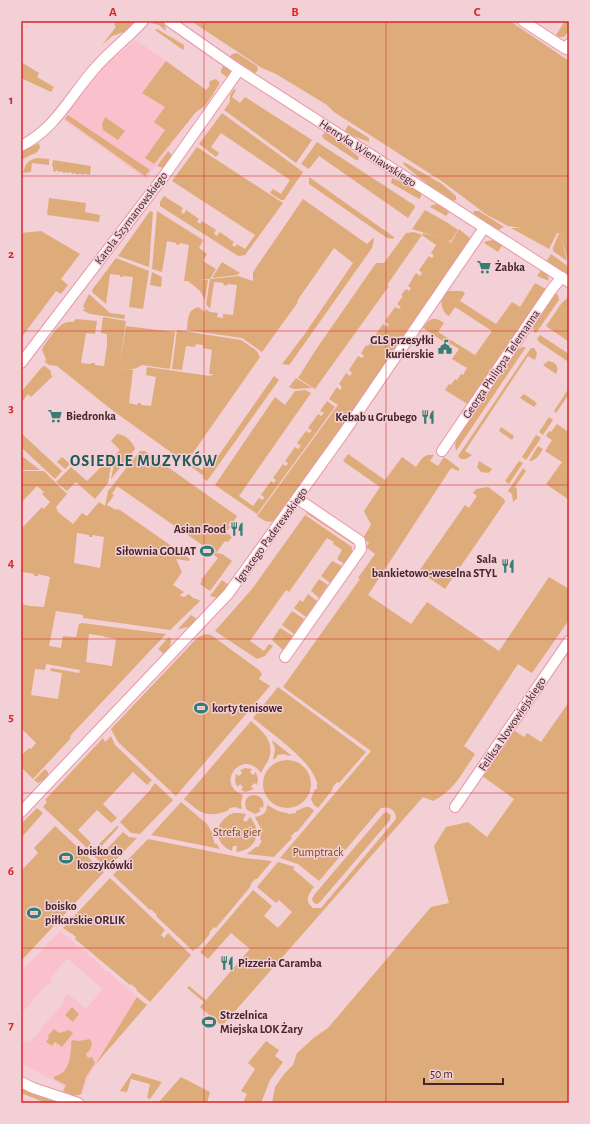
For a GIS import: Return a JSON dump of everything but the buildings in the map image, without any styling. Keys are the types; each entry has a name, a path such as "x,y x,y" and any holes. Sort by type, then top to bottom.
{"street":[{"path":"21,146 38,136 52,123 96,66 144,21"},
{"name":"Henryka Wieniawskiego","path":"169,21 239,70 565,279"},
{"path":"523,21 567,46"},
{"name":"Karola Szymanowskiego","path":"21,363 164,176 239,70"},
{"name":"Ignacego Paderewskiego","path":"21,812 228,594 298,498 484,228"},
{"name":"Georga Philippa Telemanna","path":"442,451 552,289 565,279"},
{"path":"285,657 361,548 360,541 298,498"},
{"name":"Feliksa Nowowiejskiego","path":"455,807 569,641"},
{"path":"21,1082 33,1088 78,1103"}],"shaded area":[{"path":"136,40 209,92 146,179 62,119 100,69"},
{"path":"60,931 101,965 100,967 106,972 107,971 137,997 88,1077 82,1094 78,1096 73,1096 62,1092 64,1086 21,1063 21,1046 26,1040 29,1043 65,1001 64,999 68,994 86,1009 103,989 67,958 50,978 52,980 48,986 46,985 21,1014 21,972"}],"green space":[{"path":"117,21 135,21 127,31 112,36 102,45 116,27 114,25"},
{"path":"153,21 161,21 164,23 166,31 159,25 151,23"},
{"path":"191,21 510,21 569,61 569,265 560,233 567,261 553,251 559,233 557,233 549,249 511,228 521,228 508,226 487,215 443,182 334,112 327,105 276,74 262,68"},
{"path":"565,21 569,21 569,31 564,37 559,37 556,35"},
{"path":"157,29 184,45 183,50 155,30"},
{"path":"237,53 257,66 258,70 255,73 230,57 232,54"},
{"path":"166,61 206,90 210,86 210,81 216,79 220,83 206,105 196,112 154,164 145,158 165,130 154,122 165,107 142,93"},
{"path":"21,62 39,73 37,77 54,87 51,92 21,78"},
{"path":"224,64 230,70 230,79 221,73"},
{"path":"234,89 236,90 232,97 240,103 245,97 312,140 296,163 224,110 230,102 230,95"},
{"path":"222,113 303,172 284,200 281,200 270,193 273,189 281,194 290,180 221,133 211,147 219,153 216,157 199,144"},
{"path":"68,115 150,170 145,176 65,119"},
{"path":"105,117 125,131 118,140 103,130 102,124"},
{"path":"348,125 369,138 369,142 348,134 345,131"},
{"path":"326,131 359,157 358,160 324,139 322,136"},
{"path":"317,142 414,205 415,207 408,218 319,156 309,169 301,164"},
{"path":"39,143 40,148 36,153 21,160 21,152"},
{"path":"197,147 283,203 245,255 239,256 235,254 160,206 160,202 164,196 183,208 181,212 184,214 186,210 199,219 197,222 200,224 202,221 216,230 214,234 217,236 220,232 234,242 232,245 235,247 237,244 245,249 255,235 172,181"},
{"path":"168,151 171,154 171,158 163,168 157,166"},
{"path":"37,158 49,159 49,165 32,163 31,172 23,173 27,163"},
{"path":"53,160 91,166 90,175 81,175 81,173 77,175 76,173 72,174 71,172 63,173 62,171 59,172 57,170 55,172 52,166"},
{"path":"404,162 442,184 456,196 456,200 452,201 427,184 403,164"},
{"path":"309,177 394,237 393,239 387,238 309,184"},
{"path":"392,178 411,186 421,193 421,197 419,199 391,183"},
{"path":"49,198 86,203 85,212 100,215 99,222 47,215"},
{"path":"303,199 367,244 373,238 374,240 372,248 289,365 282,364 304,335 353,263 334,248 262,352 242,338 187,330 188,319 194,308 198,307 205,312 206,309 210,312 218,313 217,317 223,318 223,314 233,315 237,285 227,284 227,286 223,285 224,283 214,282 210,309 206,304 210,279 238,276 253,281 253,272"},
{"path":"439,204 449,210 446,216 430,207 432,205"},
{"path":"425,210 458,230 451,241 412,229"},
{"path":"150,211 153,212 149,267 118,256"},
{"path":"157,211 203,240 199,248 207,254 203,261 216,269 210,279 199,280 208,280 205,300 200,291 188,281 184,281 189,245 180,243 179,245 167,241 162,272 152,269"},
{"path":"474,211 479,211 504,227 498,230 473,214"},
{"path":"459,229 472,240 276,519 271,522 265,521 257,516 338,405 329,399 337,387 340,390 342,387 339,384 346,373 350,376 352,373 349,370 358,356 362,358 364,356 361,353 366,345 368,346 372,340 376,342 378,339 374,337 383,324 387,327 389,324 385,321 395,307 399,309 401,307 397,304 403,296 401,295 406,289 409,291 411,288 408,286 416,273 420,276 422,273 419,270 429,256 432,258 434,256 431,253 436,245 422,235 423,233 448,240 451,243"},
{"path":"41,231 80,254 61,279 68,285 61,294 56,291 21,338 21,233"},
{"path":"414,232 422,235 387,285 389,286 315,389 298,378 376,263 384,263 406,233"},
{"path":"494,240 503,244 498,252 484,243 486,241"},
{"path":"551,254 569,267 569,276 546,262"},
{"path":"116,258 149,271 143,309 129,307 133,277 120,277 120,275 110,274 106,304 93,293 92,290"},
{"path":"222,262 240,273 237,275 212,278"},
{"path":"542,269 547,273 549,281 537,276"},
{"path":"152,272 162,277 161,287 150,285"},
{"path":"535,283 546,289 469,405 445,390 455,379 457,380 461,374 463,375 467,368 452,359 459,349 451,344 450,346 423,328 425,325 432,319 437,319 444,323 438,332 475,355 492,331 455,307 449,316 447,315 443,310 441,301 447,291 462,291 465,293 460,301 496,324 512,302 520,307"},
{"path":"554,293 558,295 559,300 536,333 534,332 534,328 537,318"},
{"path":"89,294 110,313 125,315 124,319 90,314 82,310 85,309 83,306"},
{"path":"569,296 569,342 546,326 561,304"},
{"path":"103,317 126,321 119,368 133,370 129,403 137,405 138,403 141,403 141,405 151,406 156,377 146,375 147,367 210,376 214,374 209,374 212,350 203,348 203,345 196,344 195,347 186,346 182,370 172,369 177,330 241,340 257,351 260,357 188,460 202,470 208,462 212,465 274,376 279,380 207,481 203,478 204,476 112,410 57,366 49,365 45,362 46,359 42,350 52,334 59,326 68,322 73,322 76,319 97,321 95,334 86,333 81,363 95,363 95,365 104,366 107,334 101,333"},
{"path":"126,326 175,332 170,369 142,365 134,369 119,368"},
{"path":"540,335 569,354 569,359 567,361 539,342 537,339"},
{"path":"522,347 526,347 456,451 455,444 457,439 514,352"},
{"path":"531,348 534,348 537,353 535,360 528,356 465,451 472,455 466,459 461,459 458,456"},
{"path":"548,361 553,362 556,365 556,374 543,365"},
{"path":"45,366 51,371 51,375 53,376 31,397 28,394 22,402 21,392 42,367"},
{"path":"296,378 312,388 294,389 289,387"},
{"path":"569,388 569,394 556,413 554,411"},
{"path":"305,390 311,393 239,496 253,506 259,498 263,500 264,497 261,495 271,481 274,483 276,480 273,478 283,464 286,466 288,463 285,461 295,447 298,449 301,446 297,443 306,431 309,433 312,431 308,428 318,414 321,416 324,413 320,411 327,401 335,407 257,514 215,485 275,397 285,405 295,391"},
{"path":"524,394 537,403 534,407 520,398"},
{"path":"549,417 553,420 543,435 539,432"},
{"path":"557,424 569,432 569,500 546,484 562,462 545,451 552,440 546,436"},
{"path":"501,427 514,436 512,440 499,431"},
{"path":"21,433 62,471 55,479 21,447"},
{"path":"117,434 128,439 135,449 111,479 116,454 120,450 111,441"},
{"path":"536,435 541,438 526,460 522,457"},
{"path":"538,446 543,449 535,459 529,461"},
{"path":"140,451 145,451 237,516 232,524 230,522 228,525 230,527 226,532 232,537 228,542 225,541 216,553 222,554 232,561 210,591 200,584 202,581 201,580 218,558 210,552 211,551 117,486 112,494 114,495 107,505 116,510 120,510 190,559 189,561 176,559 182,572 173,585 184,592 180,595 181,596 184,597 189,594 193,598 200,601 170,630 83,618 83,615 56,611 49,646 61,648 63,636 76,637 79,624 82,623 166,634 71,735 70,739 33,779 21,767 21,756 29,748 31,749 36,743 21,728 21,604 44,607 50,577 38,574 38,576 34,576 34,574 23,572 21,583 21,529 42,507 44,509 50,502 42,494 44,492 37,486 21,503 21,471 44,471 67,494 56,507 58,512 73,524 82,513 87,516 99,502 105,506 108,491","holes":["77,533 89,535 89,537 92,537 93,535 104,537 100,568 74,563","89,634 116,639 112,666 86,662","46,664 80,670 79,673 51,668 50,671 62,673 58,699 31,695 35,669 45,670"]},
{"name":"Pumptrack","path":"348,454 385,480 402,457 416,467 425,456 434,455 430,461 438,466 444,457 459,468 459,471 451,468 368,595 411,624 427,602 499,651 549,577 569,589 569,620 532,673 518,664 464,746 475,754 452,787 433,801 423,797 222,1026 200,1007 204,1002 187,988 189,986 206,1000 250,949 231,933 208,959 200,952 253,890 272,906 264,916 278,928 292,912 279,900 276,903 257,887 278,862 295,867 293,869 314,887 308,898 309,903 313,908 321,908 396,819 395,813 392,809 381,808 319,881 298,864 280,858 371,751 283,687 360,579 358,578 375,554 366,547 369,543 363,538 371,525 364,511 380,487 343,461"},
{"path":"113,455 108,483 95,499 76,482 67,491 56,482 71,467 87,481"},
{"path":"22,456 40,470 21,470"},
{"path":"62,457 70,464 65,469 57,462"},
{"path":"479,461 492,469 491,471 488,473 481,472 477,467"},
{"path":"519,461 523,463 509,484 505,481"},
{"path":"523,468 526,471 515,487 517,489 517,499 513,502 512,494 508,491"},
{"path":"488,487 504,499 505,502 445,589 419,571 465,505 469,508 477,496 473,493 476,489"},
{"path":"310,508 353,542 353,544 306,513"},
{"path":"305,515 352,547 352,552 344,564 337,559 342,550 333,544 334,542 327,538 289,592 286,590 250,641 264,651 269,644 273,646 265,656 257,659 215,631 252,589"},
{"path":"332,561 342,566 330,583 321,576"},
{"path":"319,579 328,585 319,598 311,591"},
{"path":"222,580 230,586 218,598 210,596"},
{"path":"308,594 317,601 306,617 294,608 300,600 303,602"},
{"path":"292,611 304,619 294,634 282,625"},
{"path":"191,615 198,620 189,627 178,629"},
{"path":"280,628 293,636 283,650 272,640"},
{"path":"206,634 211,635 259,670 262,674 259,679 270,686 176,796 118,742 111,729 198,637"},
{"path":"169,637 171,639 170,646 164,654 158,649"},
{"path":"278,687 366,752 339,783 337,782 318,808 314,805 311,799 315,789 317,789 317,781 313,773 299,756 253,718"},
{"path":"569,702 569,1103 272,1103 275,1087 284,1074 293,1065 297,1053 328,1028 431,907 449,903 434,846 446,827 468,822 487,837 514,799 481,775 512,729 524,737 527,733 541,742"},
{"path":"251,721 269,741 270,752 268,760 261,773 254,766 246,764 239,766 234,770 231,777 231,784 235,790 243,795 241,803 242,809 236,807 229,808 229,810 222,813 210,814 195,808 184,799"},
{"path":"111,736 115,745 152,780 147,785 133,772 103,804 117,818 111,823 97,810 78,830 91,843 87,848 43,807 47,802 45,800 103,738 105,742"},
{"path":"272,740 292,756 285,754 277,755 277,757 273,760 275,749"},
{"path":"282,760 292,760 304,767 311,779 311,789 304,801 292,808 282,808 274,804 267,797 263,789 263,779 267,771 274,764"},
{"path":"245,768 252,769 250,772 253,775 256,772 258,779 257,785 254,783 251,787 254,789 246,792 241,790 243,787 240,784 238,787 235,782 236,774 239,776 242,773 240,770"},
{"path":"45,769 48,772 46,779 38,783 34,780"},
{"path":"155,783 173,800 140,834 131,833 120,822"},
{"path":"255,795 261,798 264,804 263,808 261,807 259,809 261,811 255,814 247,810 245,802 249,796"},
{"path":"181,802 207,824 214,836 213,838 215,844 217,844 220,849 151,835"},
{"path":"267,805 288,814 296,813 296,811 306,807 310,807 314,811 274,857 247,854 258,847 262,841 260,840 261,829 255,817 264,814"},
{"path":"37,808 43,813 21,838 21,824"},
{"path":"386,812 391,815 390,820 320,902 317,904 314,903 312,899 314,895"},
{"name":"Strefa gier","path":"233,813 246,814 243,820 246,822 250,817 256,829 257,834 253,844 243,851 236,852 237,846 233,846 232,851 221,843 219,838 219,827 226,817"},
{"path":"55,826 104,872 21,961 21,871 38,853 34,848"},
{"path":"117,826 119,827 98,850 102,854 123,832 129,837 137,838 107,869 90,852"},
{"path":"148,839 244,858 272,861 257,879 255,879 250,885 251,886 216,928 214,927 197,949 196,948 193,951 156,916 157,915 151,909 150,910 113,875"},
{"path":"110,878 165,930 161,935 164,938 168,933 191,955 150,1002 136,990 137,989 131,984 130,985 75,939 76,937 63,928"},
{"path":"137,997 147,1005 95,1065"},
{"path":"72,1007 79,1014 73,1022 65,1015"},
{"path":"54,1029 59,1033 69,1030 73,1033 62,1047 55,1042 52,1046 46,1042 49,1038 48,1036"},
{"path":"90,1039 92,1044 90,1050 86,1054 88,1058 92,1057 95,1063 86,1077 81,1094 74,1095 63,1091 66,1085 54,1079 54,1077 62,1073 67,1067 71,1050 71,1042 73,1040 79,1041"},
{"path":"266,1041 279,1050 275,1056 283,1062 270,1080 261,1103 243,1103 247,1094 241,1091 255,1069 248,1063"},
{"path":"132,1073 162,1082 150,1099 147,1098 150,1084 131,1079 127,1092 120,1091"},
{"path":"181,1077 210,1092 207,1103 158,1103"},
{"path":"21,1087 63,1103 46,1103 21,1093"}],"place":[{"name":"Żabka","path":"484,267"},
{"name":"GLS przesyłki kurierskie","path":"445,347"},
{"name":"Biedronka","path":"55,416"},
{"name":"Kebab u Grubego","path":"428,417"},
{"name":"Asian Food","path":"237,529"},
{"name":"Siłownia GOLIAT","path":"207,551"},
{"name":"Sala bankietowo-weselna STYL","path":"508,566"},
{"name":"korty tenisowe","path":"201,708"},
{"name":"boisko do koszykówki","path":"66,858"},
{"name":"boisko piłkarskie ORLIK","path":"34,913"},
{"name":"Pizzeria Caramba","path":"227,963"},
{"name":"Strzelnica Miejska LOK Żary","path":"209,1022"}],"district":[{"name":"OSIEDLE MUZYKÓW","path":"144,460"}]}
